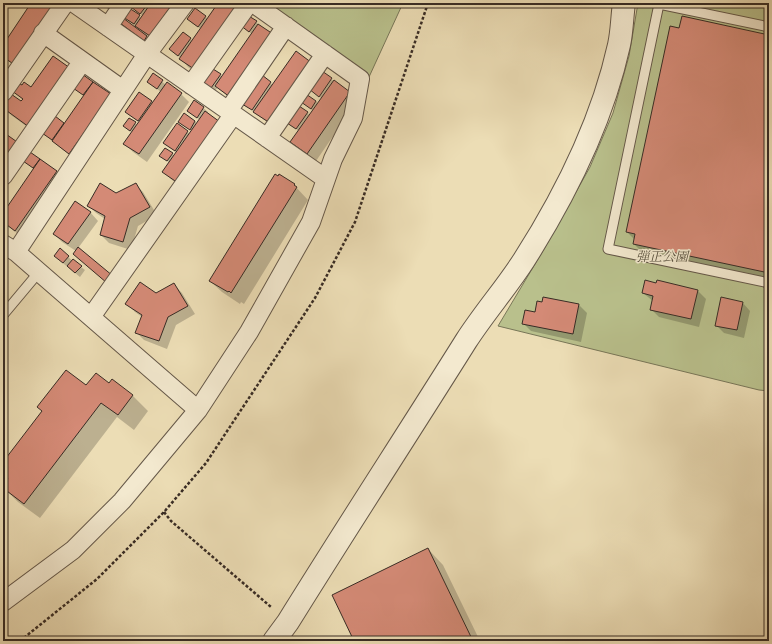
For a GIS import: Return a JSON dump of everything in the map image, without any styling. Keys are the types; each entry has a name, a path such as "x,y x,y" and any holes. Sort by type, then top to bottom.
{"street":[{"path":"3,92 65,3"},
{"path":"74,3 326,179"},
{"path":"108,27 124,3"},
{"path":"185,3 9,248 39,272 198,410"},
{"path":"191,85 249,3"},
{"path":"3,602 73,550 122,501 198,410 249,332 311,222 334,159 353,118 360,79 253,3"},
{"path":"274,641 288,622 478,323 524,261 557,205 576,169 592,132 606,93 619,44 624,3"},
{"path":"91,317 231,113 286,26"},
{"path":"43,33 123,90"},
{"path":"267,138 325,54"},
{"path":"3,176 82,62"}],"lane":[{"path":"769,27 659,4 608,249 769,283"},
{"path":"3,315 39,272"}],"path":[{"path":"164,512 171,521 275,610"}],"green space":[{"path":"266,3 403,3 369,77"},
{"name":"弾正公園","path":"638,3 769,3 769,391 759,390 498,326 544,249 590,167 613,113 629,56"}],"building":[{"path":"31,3 52,3 54,5 15,65 3,57 3,45"},
{"path":"102,3 116,3 112,9"},
{"path":"134,3 143,3 147,5 140,14 131,7"},
{"path":"151,3 173,3 150,36 135,26"},
{"path":"218,3 229,3 236,8 194,69 179,59"},
{"path":"129,8 140,15 134,24 123,17"},
{"path":"195,8 206,16 198,27 187,19"},
{"path":"247,15 257,21 249,32 240,25"},
{"path":"682,16 769,35 769,273 633,244 635,234 626,232 670,26 679,28"},
{"path":"123,18 147,36 144,41 120,23"},
{"path":"258,24 273,34 230,97 215,86"},
{"path":"183,32 191,38 178,56 169,49"},
{"path":"296,51 312,63 270,123 253,112"},
{"path":"53,56 70,68 29,127 3,108 3,105 11,94 21,101 23,99 12,91 18,83 22,85 24,82 31,87"},
{"path":"213,69 221,74 211,88 203,82"},
{"path":"322,71 332,78 319,97 309,89"},
{"path":"153,73 163,80 157,89 147,82"},
{"path":"82,74 93,82 83,95 73,88"},
{"path":"262,75 271,82 252,110 242,104"},
{"path":"334,80 350,92 307,154 290,142"},
{"path":"93,82 111,94 69,154 52,141"},
{"path":"167,82 182,93 139,154 123,144"},
{"path":"139,92 152,101 138,121 125,112"},
{"path":"306,94 316,101 311,109 301,102"},
{"path":"194,100 204,107 197,118 187,111"},
{"path":"299,106 308,112 296,129 287,123"},
{"path":"205,111 220,122 178,183 162,172"},
{"path":"184,113 195,121 190,130 178,122"},
{"path":"55,116 64,123 52,140 42,133"},
{"path":"129,118 136,122 130,131 123,126"},
{"path":"177,123 188,131 175,151 163,143"},
{"path":"3,132 20,144 3,162"},
{"path":"165,148 173,153 167,161 159,156"},
{"path":"30,152 40,159 33,168 23,161"},
{"path":"40,159 57,171 15,231 3,222 3,213"},
{"path":"275,174 278,176 279,174 295,184 294,185 297,187 231,293 229,291 228,292 209,281"},
{"path":"100,183 116,193 136,183 150,207 130,218 123,242 100,235 105,216 87,206"},
{"path":"75,201 91,212 68,244 53,234"},
{"path":"78,247 113,276 107,283 73,254"},
{"path":"60,248 69,256 63,263 54,256"},
{"path":"73,259 82,266 75,273 67,266"},
{"path":"645,280 656,283 657,280 698,290 691,319 650,310 653,296 642,293"},
{"path":"140,282 156,293 174,283 188,306 168,317 159,341 135,333 142,315 125,304"},
{"path":"543,297 579,304 573,334 522,324 525,310 535,312 537,301 542,302"},
{"path":"721,297 743,302 737,330 715,326"},
{"path":"66,370 86,385 96,373 109,383 112,379 133,395 118,415 101,403 24,504 3,488 3,484 8,478 3,474 3,462 42,411 37,407"},
{"path":"428,548 473,641 354,641 332,595"}]}
